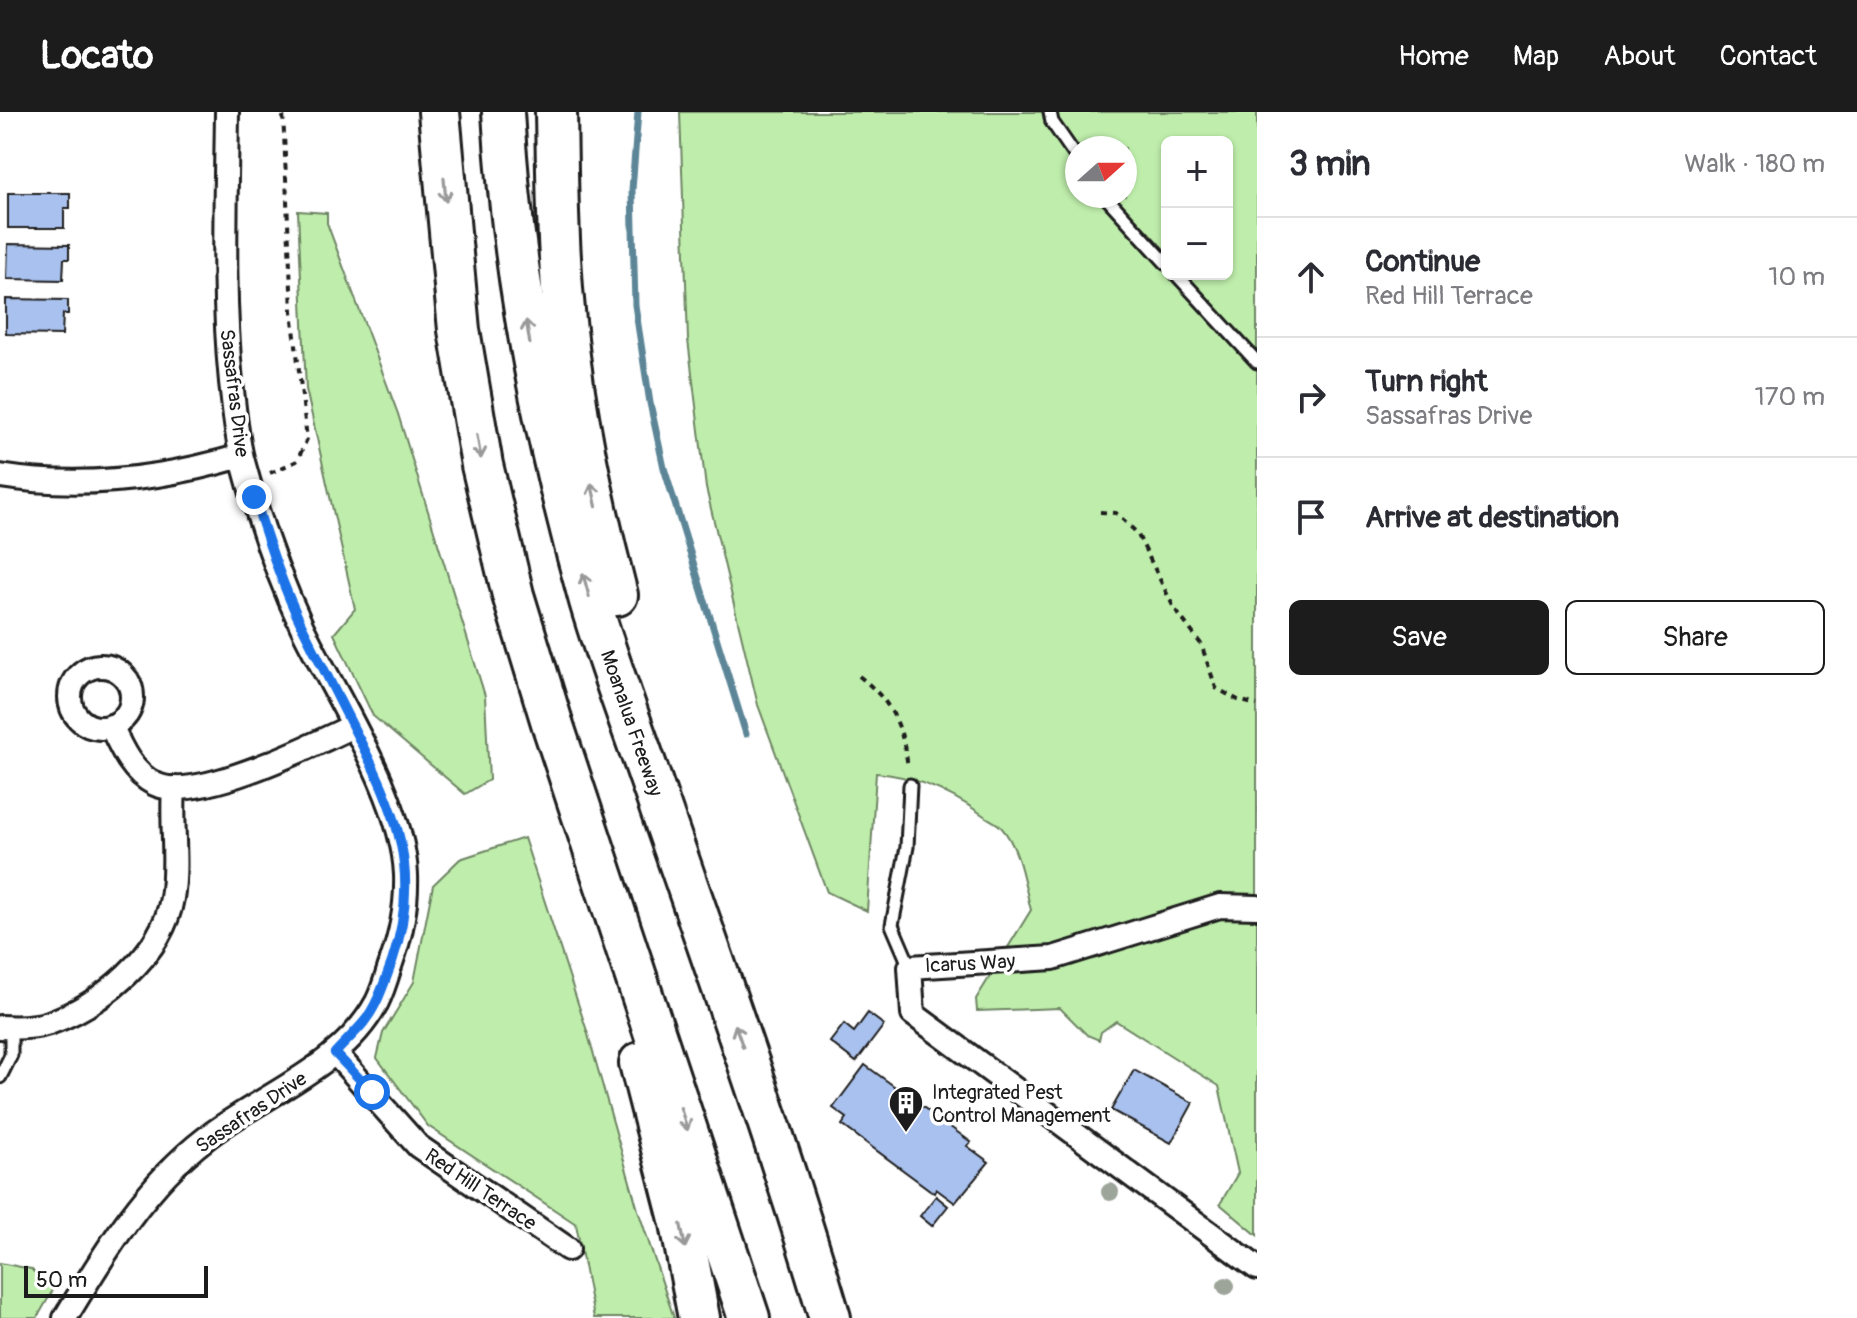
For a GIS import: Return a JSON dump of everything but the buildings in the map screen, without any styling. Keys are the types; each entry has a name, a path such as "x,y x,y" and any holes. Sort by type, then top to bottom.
{"highway":[{"path":"439,112 459,330 482,465 513,595 553,726 749,1318"},
{"name":"Moanalua Freeway","path":"503,112 514,244 533,362 559,483 592,605 792,1189 830,1318"},
{"path":"558,112 560,260 580,431 604,547 719,977"},
{"path":"553,726 681,1223 699,1318"},
{"path":"792,1189 850,1318"}],"street":[{"name":"Sassafras Drive","path":"65,1318 133,1213 203,1140 335,1053 364,1022 378,1001 401,929 406,875 397,822 375,771 301,624 268,540 241,456 226,316 227,112"},
{"path":"0,476 47,481 127,480 179,472 241,456"},
{"path":"111,726 136,770 158,786 174,788 241,775 353,726"},
{"path":"6,1028 48,1023 80,1008 122,979 150,951 168,918 175,879 171,818 174,788"},
{"name":"Icarus Way","path":"1257,907 1220,906 1053,958 910,967 913,1014 1257,1268"},
{"name":"Red Hill Terrace","path":"335,1053 418,1146 568,1249"}],"lane":[{"path":"1050,112 1052,122 1065,141"},
{"path":"1116,208 1161,257"},
{"path":"1182,280 1257,362"},
{"path":"910,785 907,847 892,925 910,967"},
{"path":"0,1077 11,1055 6,1028"}],"path":[{"path":"249,479 297,461 307,439 292,311 283,112"},
{"path":"1100,512 1116,513 1137,533 1174,608 1201,644 1216,688 1238,700 1257,705"},
{"path":"859,676 892,708 905,748 910,785"}],"green space":[{"path":"680,112 1257,112 1257,1235 1220,1204 1238,1173 1219,1086 1116,1021 1101,1032 1099,1040 1087,1035 1060,1008 977,1011 976,999 1031,910 1013,845 999,825 931,786 904,777 876,773 867,911 827,892 758,705 706,488 688,340"},
{"path":"298,211 327,213 327,223 398,414 485,696 489,780 465,794 373,716 334,634 355,609 306,389"},
{"path":"524,838 587,1031 638,1210 674,1318 594,1318 576,1224 428,1126 377,1058 383,1033 414,982 433,885 460,859"},
{"path":"0,1263 31,1269 53,1290 37,1318 0,1318"}],"waterway":[{"path":"638,112 632,190 635,305 650,403 664,468 746,734"}],"place":[{"name":"Integrated Pest Control Management","path":"906,1134"}],"route":[{"path":"254,497 301,624 388,798 403,848 406,875 404,901 395,951 378,1001 364,1022 335,1053 372,1092"}]}
